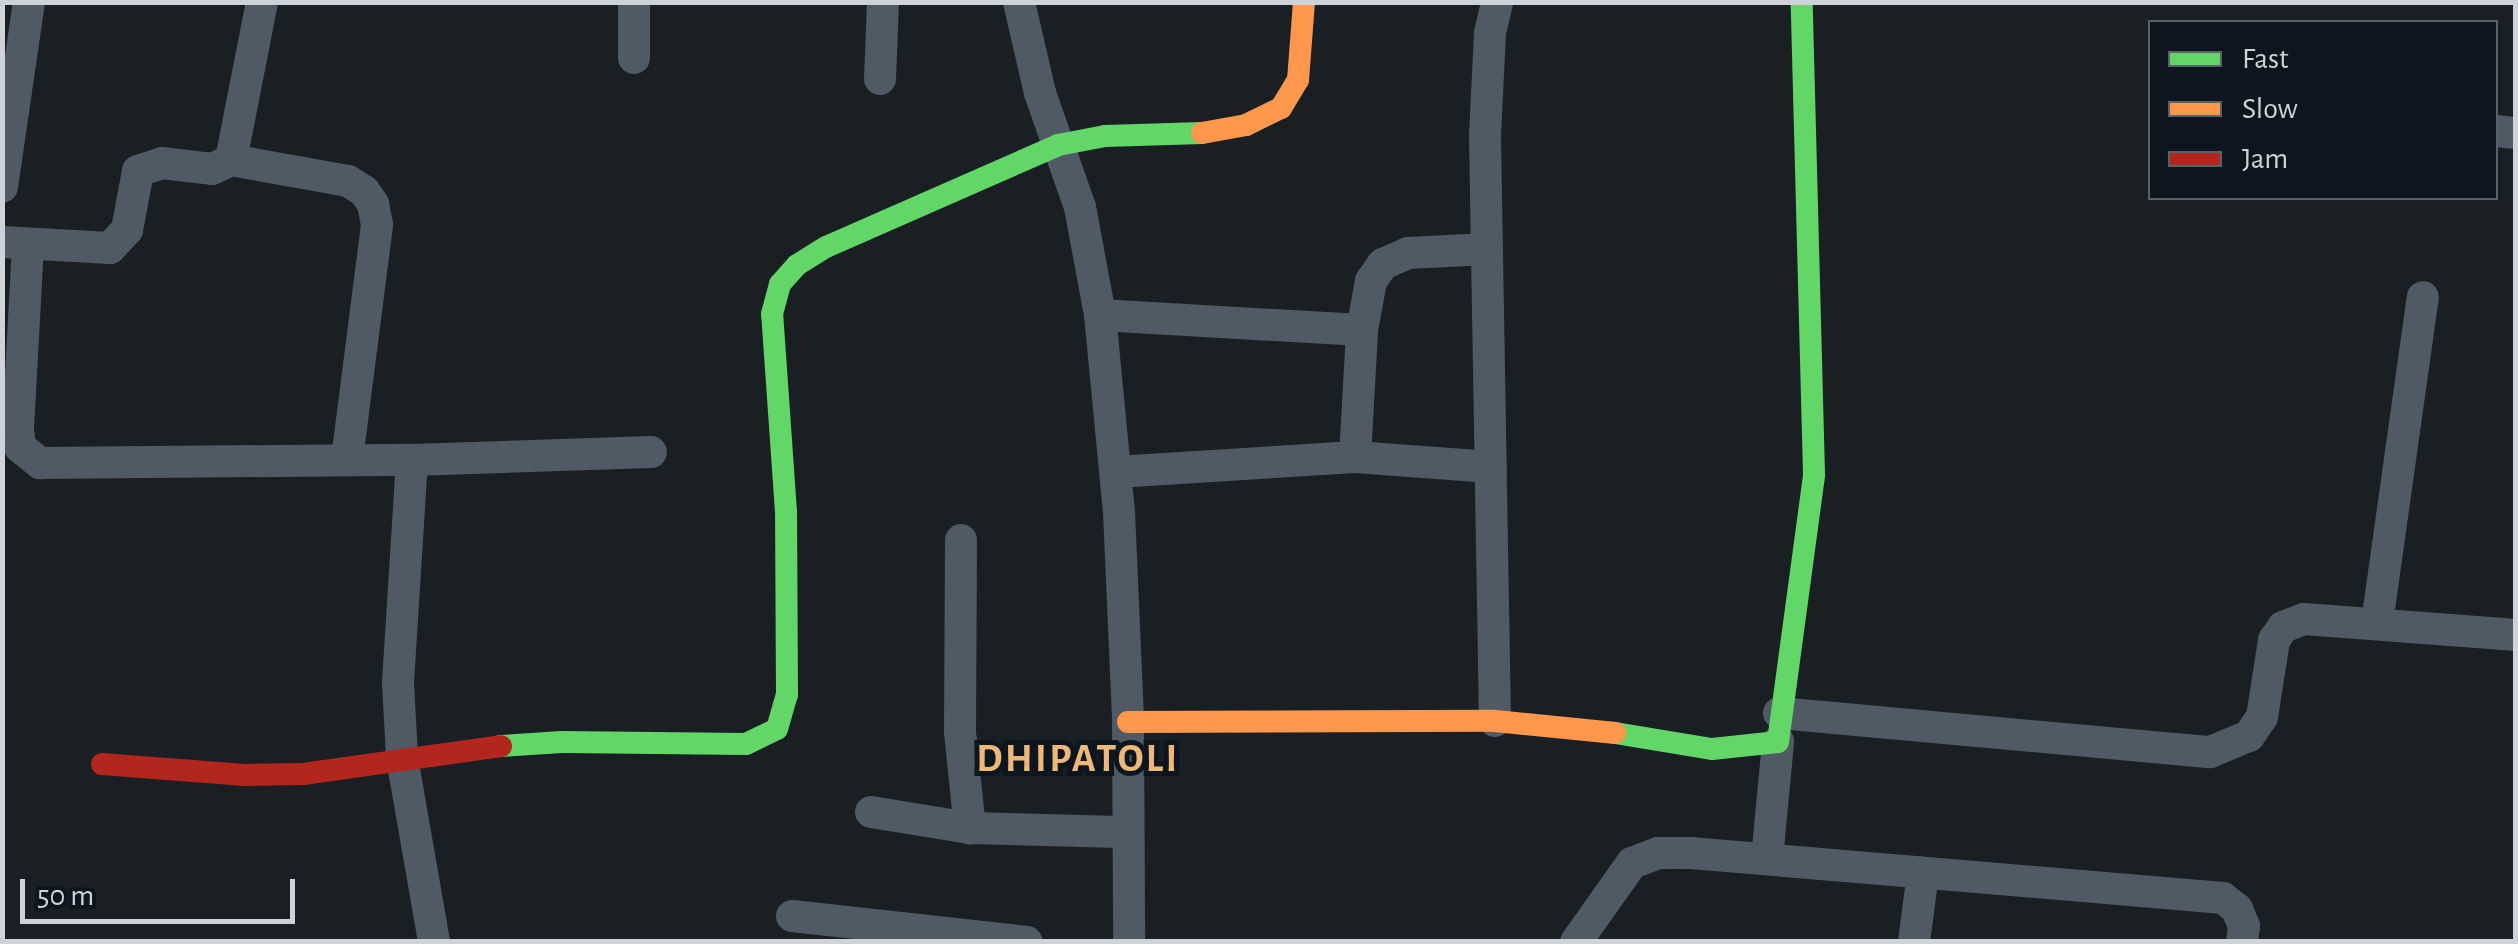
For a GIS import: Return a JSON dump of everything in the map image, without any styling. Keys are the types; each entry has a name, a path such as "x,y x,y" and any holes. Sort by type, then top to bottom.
{"street":[{"path":"2,187 29,2"},
{"path":"230,160 262,2"},
{"path":"634,2 634,58"},
{"path":"880,79 883,2"},
{"path":"1019,2 1020,23 1080,207 1100,315 1116,472 1128,722 1129,942"},
{"path":"102,764 245,775 302,774 402,758 562,742 746,744 777,729 786,695 786,512 772,314 780,284 796,265 826,247 1058,145 1105,136 1199,134 1246,126 1281,108 1298,80 1304,2"},
{"path":"1495,721 1485,135 1490,33 1497,2"},
{"path":"1767,859 1778,727 1807,547 1814,474 1802,2"},
{"path":"347,460 377,225 373,204 364,191 348,181 230,160 212,169 162,163 138,171 126,230 110,248 15,244 18,430 20,447 28,457 58,463 412,460 651,452"},
{"path":"1355,457 1362,330 1371,281 1382,264 1408,254 1487,249"},
{"path":"2377,623 2423,297"},
{"path":"1100,315 1362,330"},
{"path":"1116,472 1355,457 1490,467"},
{"path":"412,460 398,666 402,758 434,942"},
{"path":"962,540 960,732 970,828"},
{"path":"1128,722 1495,721 1567,725 1712,749 1778,727 2210,752 2249,736 2262,717 2274,640 2283,627 2304,619 2516,635"},
{"path":"870,812 970,828 1128,832"},
{"path":"1576,942 1632,863 1658,854 1767,859 2223,898 2237,909 2244,926 2242,942"},
{"path":"1914,942 1923,873"},
{"path":"792,916 1027,942"}],"traffic: fast":[{"path":"1615,733 1712,749 1778,742 1814,474 1802,2"},
{"path":"501,746 562,742 746,744 777,729 787,695 786,512 772,314 780,284 797,265 826,247 1058,145 1105,136 1202,133"}],"traffic: slow":[{"path":"1202,133 1246,125 1281,108 1298,80 1304,2"},
{"path":"1128,722 1495,721 1615,733"}],"traffic: jam":[{"path":"102,764 245,775 303,774 501,746"}],"district":[{"name":"DHIPATOLI","path":"1078,759"}]}
